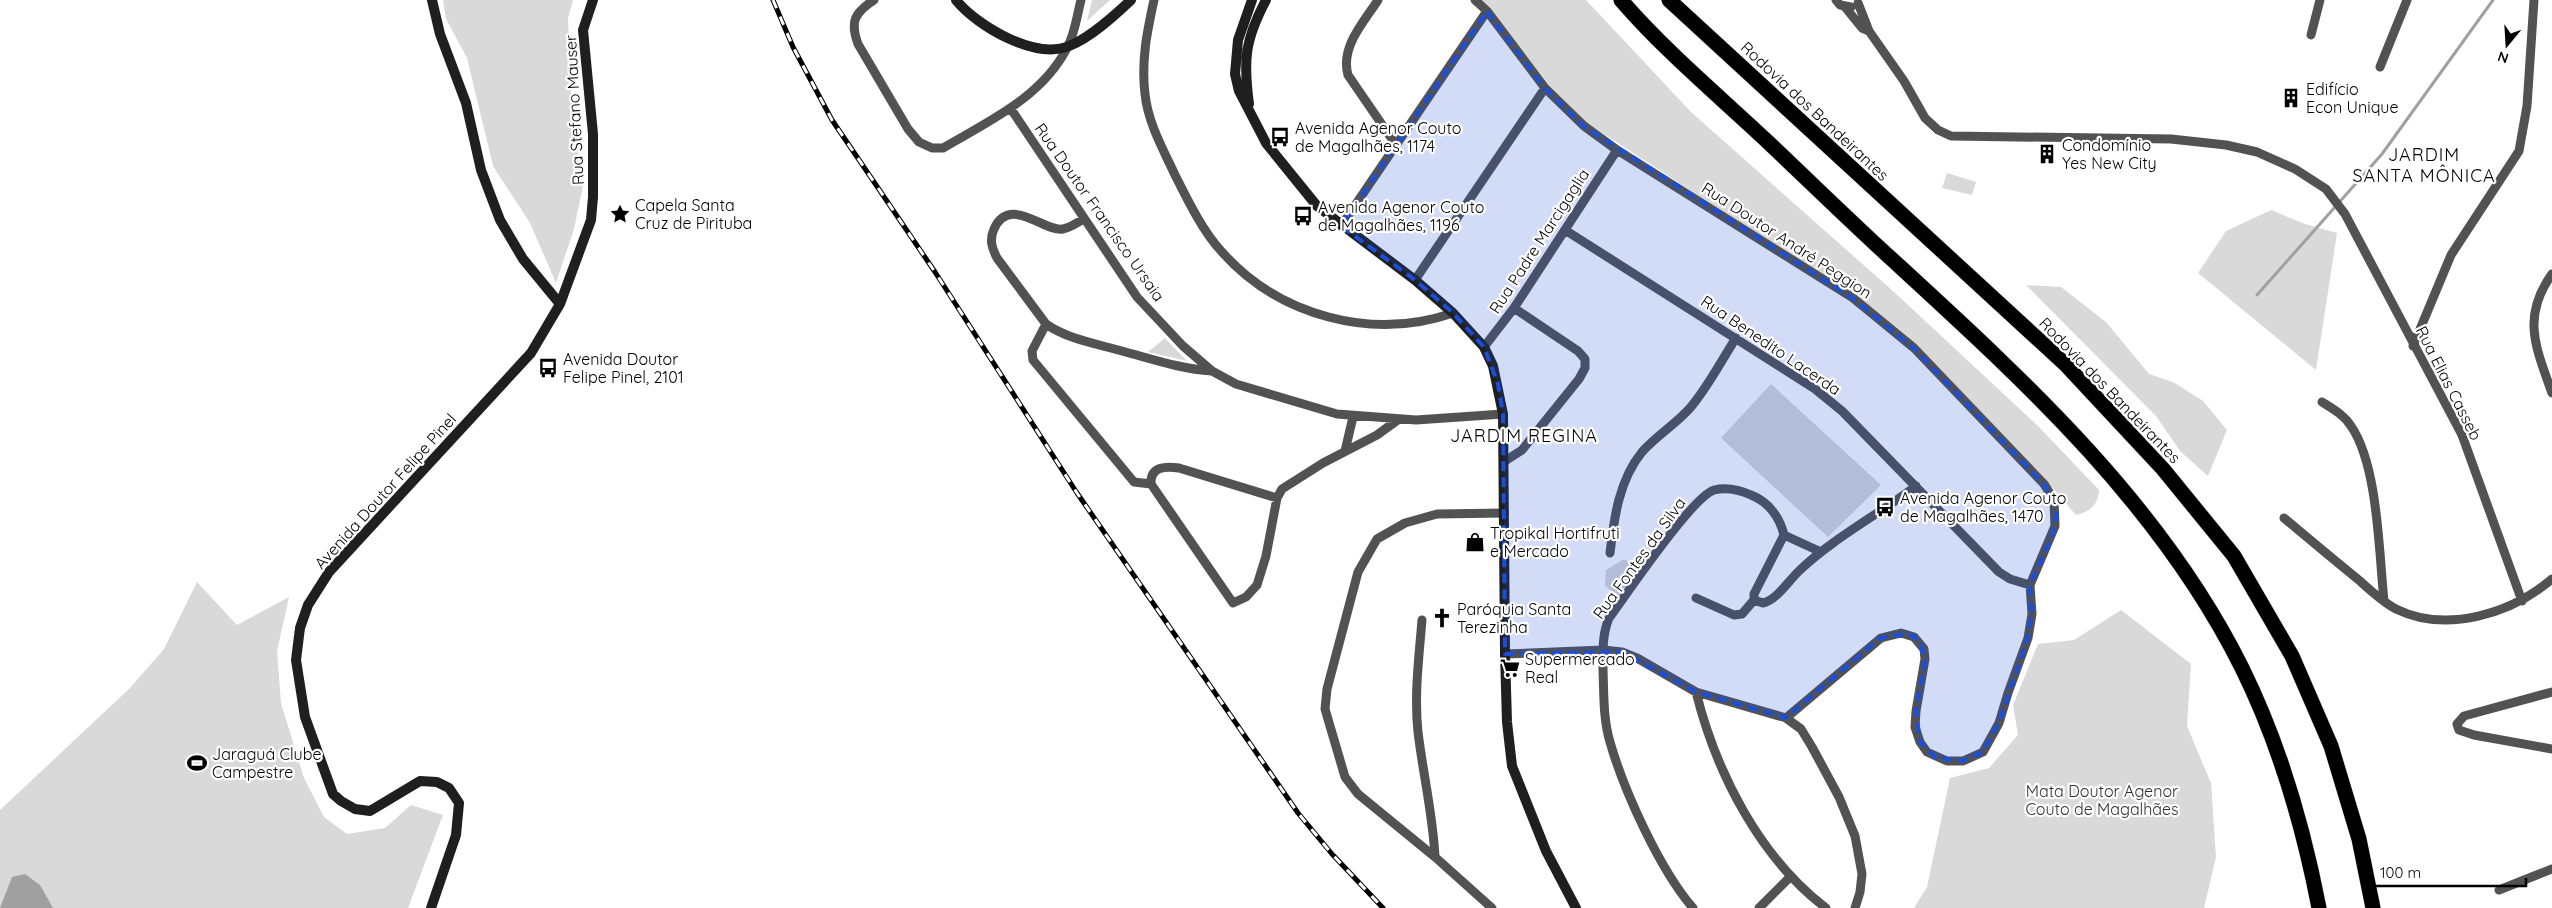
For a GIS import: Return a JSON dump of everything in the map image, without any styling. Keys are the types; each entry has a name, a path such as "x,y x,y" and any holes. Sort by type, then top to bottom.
{"highway":[{"path":"1621,0 1750,125 1992,350 2095,455 2154,527 2204,600 2242,668 2284,766 2307,847 2319,908"},
{"name":"Rodovia dos Bandeirantes","path":"1669,0 2065,364 2162,469 2234,556 2292,656 2331,746 2359,839 2374,908"}],"street":[{"path":"432,0 440,34 466,103 480,170 500,220 523,259 560,304"},
{"name":"Rua Stefano Mauser","path":"560,304 591,220 593,205 593,125 583,30 593,0"},
{"path":"874,0 856,16 853,29 868,61 908,129 919,142 932,148 944,148 1011,109 1052,73 1068,47 1080,0"},
{"path":"960,2 989,29 1022,44 1044,49 1068,47 1107,22 1130,0"},
{"path":"1154,0 1145,43 1143,71 1145,96 1153,129 1186,198 1220,251 1237,268 1266,291 1308,312 1345,321 1377,324 1401,324 1436,319 1453,313"},
{"path":"1252,0 1241,25 1235,74 1239,91 1270,148 1316,206 1340,226 1415,280 1453,313 1484,347 1498,384 1503,414 1505,461 1505,654 1507,722 1512,766 1546,851 1576,908"},
{"path":"1250,112 1244,73 1246,55 1252,26 1266,0"},
{"path":"1378,0 1348,48 1346,67 1348,75 1396,145"},
{"name":"Rua Doutor André Peggion","path":"1475,0 1487,11 1546,88 1584,126 1617,150 1853,298 1914,348 2044,484 2054,500 2055,526 2030,585"},
{"path":"1836,0 1845,7 1862,28 1869,31"},
{"path":"2311,35 2320,0"},
{"path":"2380,67 2407,0"},
{"path":"2413,346 2451,255 2519,151 2527,106 2534,0"},
{"path":"1845,7 1860,2 1869,31"},
{"path":"1340,226 1487,11"},
{"name":"Rua Elias Casseb","path":"1869,31 1904,80 1925,118 1938,130 1950,136 2171,139 2226,145 2256,152 2296,169 2326,190 2343,211 2413,346 2462,435 2522,601"},
{"path":"1415,280 1546,88"},
{"name":"Rua Doutor Francisco Ursaia","path":"1011,109 1137,297 1170,334 1212,371 1236,384 1319,410 1353,417 1399,419 1503,414"},
{"name":"Rua Padre Marcigaglia","path":"1484,347 1494,337 1514,308 1617,150"},
{"path":"1084,219 1064,229 1052,229 1023,214 1007,217 997,223 991,235 992,247 997,258 1046,324 1055,331 1088,341 1176,365 1212,371"},
{"name":"Rua Benedito Lacerda","path":"1565,230 1815,389 1842,411 1999,572 2010,579 2030,585"},
{"path":"2552,274 2544,285 2533,314 2533,330 2538,354 2552,393"},
{"name":"Avenida Doutor Felipe Pinel","path":"431,908 456,835 460,803 449,788 437,782 420,781 370,811 355,809 333,794 305,717 296,660 300,628 308,605 329,572 526,359 560,304"},
{"path":"1505,461 1522,450 1561,403 1585,368 1585,360 1578,352 1514,308"},
{"path":"1046,324 1032,351 1033,360 1134,482 1152,484"},
{"path":"1610,553 1620,497 1628,472 1642,452 1698,399 1736,338"},
{"path":"2322,402 2351,425 2365,459 2373,497 2384,601"},
{"path":"1344,451 1353,417"},
{"path":"1277,498 1166,466 1154,472 1152,484 1233,603 1246,597 1257,585 1266,556 1277,498 1282,489 1297,478 1344,451 1377,435 1399,419"},
{"path":"1754,600 1767,602 1821,552 1916,486"},
{"name":"Rua Fontes da Silva","path":"1693,908 1679,892 1641,820 1609,741 1605,714 1603,632 1609,618 1692,508 1712,490 1724,489 1754,496 1779,518 1784,535"},
{"path":"1492,908 1435,857 1358,794 1345,777 1325,709 1326,689 1358,572 1377,539 1405,523 1437,514 1504,513"},
{"path":"2284,518 2384,601 2406,613 2444,619 2478,616 2500,611 2522,601 2552,579"},
{"path":"1696,598 1734,615 1742,614 1754,600 1757,587 1784,535 1821,552"},
{"path":"1786,718 1881,638 1891,634 1909,634 1919,642 1925,658 1915,727 1920,742 1927,752 1936,758 1963,761 1972,759 1983,752 1992,738 2028,638 2032,614 2030,585"},
{"path":"1422,620 1418,668 1418,730 1433,819 1435,857"},
{"path":"1505,654 1603,650 1622,652 1637,658 1696,692 1786,718 1801,729 1812,746 1839,797 1855,836 1862,874 1860,892 1855,908"},
{"path":"1696,692 1704,726 1754,831 1791,876 1826,908"},
{"path":"2552,692 2464,716 2457,724 2459,730 2474,735 2552,749"},
{"path":"2499,890 2552,869"},
{"path":"1758,908 1791,876"}],"highlighted area":[{"path":"1487,11 1545,88 1584,126 1853,298 1914,348 2044,484 2054,500 2057,514 2052,538 2030,585 2032,614 2028,638 1999,723 1983,752 1963,761 1936,758 1920,742 1916,711 1925,659 1919,641 1909,634 1881,638 1786,718 1696,692 1622,652 1505,654 1503,414 1498,384 1484,347 1453,313 1415,280 1341,226"}],"green space":[{"path":"443,0 573,0 568,18 572,117 583,186 574,229 556,283 530,223 493,166 467,58 446,19"},
{"path":"1092,0 1110,0 1087,21"},
{"path":"1482,0 1586,0 1691,112 1894,292 2039,427 2099,490 2095,504 2089,510 2076,515 2043,477 1917,345 1853,294 1587,123 1549,85"},
{"path":"1947,173 1976,182 1972,195 1942,188"},
{"path":"2271,210 2305,224 2337,233 2316,370 2198,273 2226,231"},
{"path":"2026,285 2061,287 2106,322 2149,374 2173,382 2203,401 2227,430 2208,476 2180,451 2156,416"},
{"path":"1165,338 1187,361 1148,352"},
{"path":"1771,384 1881,485 1828,537 1721,438"},
{"path":"1624,559 1638,569 1619,596 1605,586 1606,570"},
{"name":"Jaraguá Clube Campestre","path":"197,582 237,625 289,597 277,651 281,703 304,778 324,817 347,834 385,828 411,805 443,815 408,908 0,908 0,810 130,688 164,649"},
{"name":"Mata Doutor Agenor Couto de Magalhães","path":"2121,610 2191,664 2187,726 2211,783 2216,857 2204,908 1914,908 1927,887 1950,778 1989,768 2018,735 2013,705 2038,644 2074,640"}],"shaded area":[{"path":"25,874 40,885 53,908 0,908 12,877"}],"waterway":[{"path":"2257,295 2382,154 2493,0"}],"railway":[{"path":"773,0 793,47 832,120 935,272 1077,493 1298,813 1332,854 1383,908"}],"place":[{"name":"Edifício Econ Unique","path":"2291,98"},
{"name":"Avenida Agenor Couto de Magalhães, 1174","path":"1280,137"},
{"name":"Condomínio Yes New City","path":"2047,154"},
{"name":"Capela Santa Cruz de Pirituba","path":"620,214"},
{"name":"Avenida Agenor Couto de Magalhães, 1196","path":"1303,216"},
{"name":"Avenida Doutor Felipe Pinel, 2101","path":"548,368"},
{"name":"Avenida Agenor Couto de Magalhães, 1470","path":"1885,507"},
{"name":"Tropikal Hortifruti e Mercado","path":"1475,542"},
{"name":"Paróquia Santa Terezinha","path":"1442,618"},
{"name":"Supermercado Real","path":"1510,668"},
{"name":"Jaraguá Clube Campestre","path":"197,763"}],"district":[{"name":"JARDIM SANTA MÔNICA","path":"2424,165"},
{"name":"JARDIM REGINA","path":"1524,436"}]}
